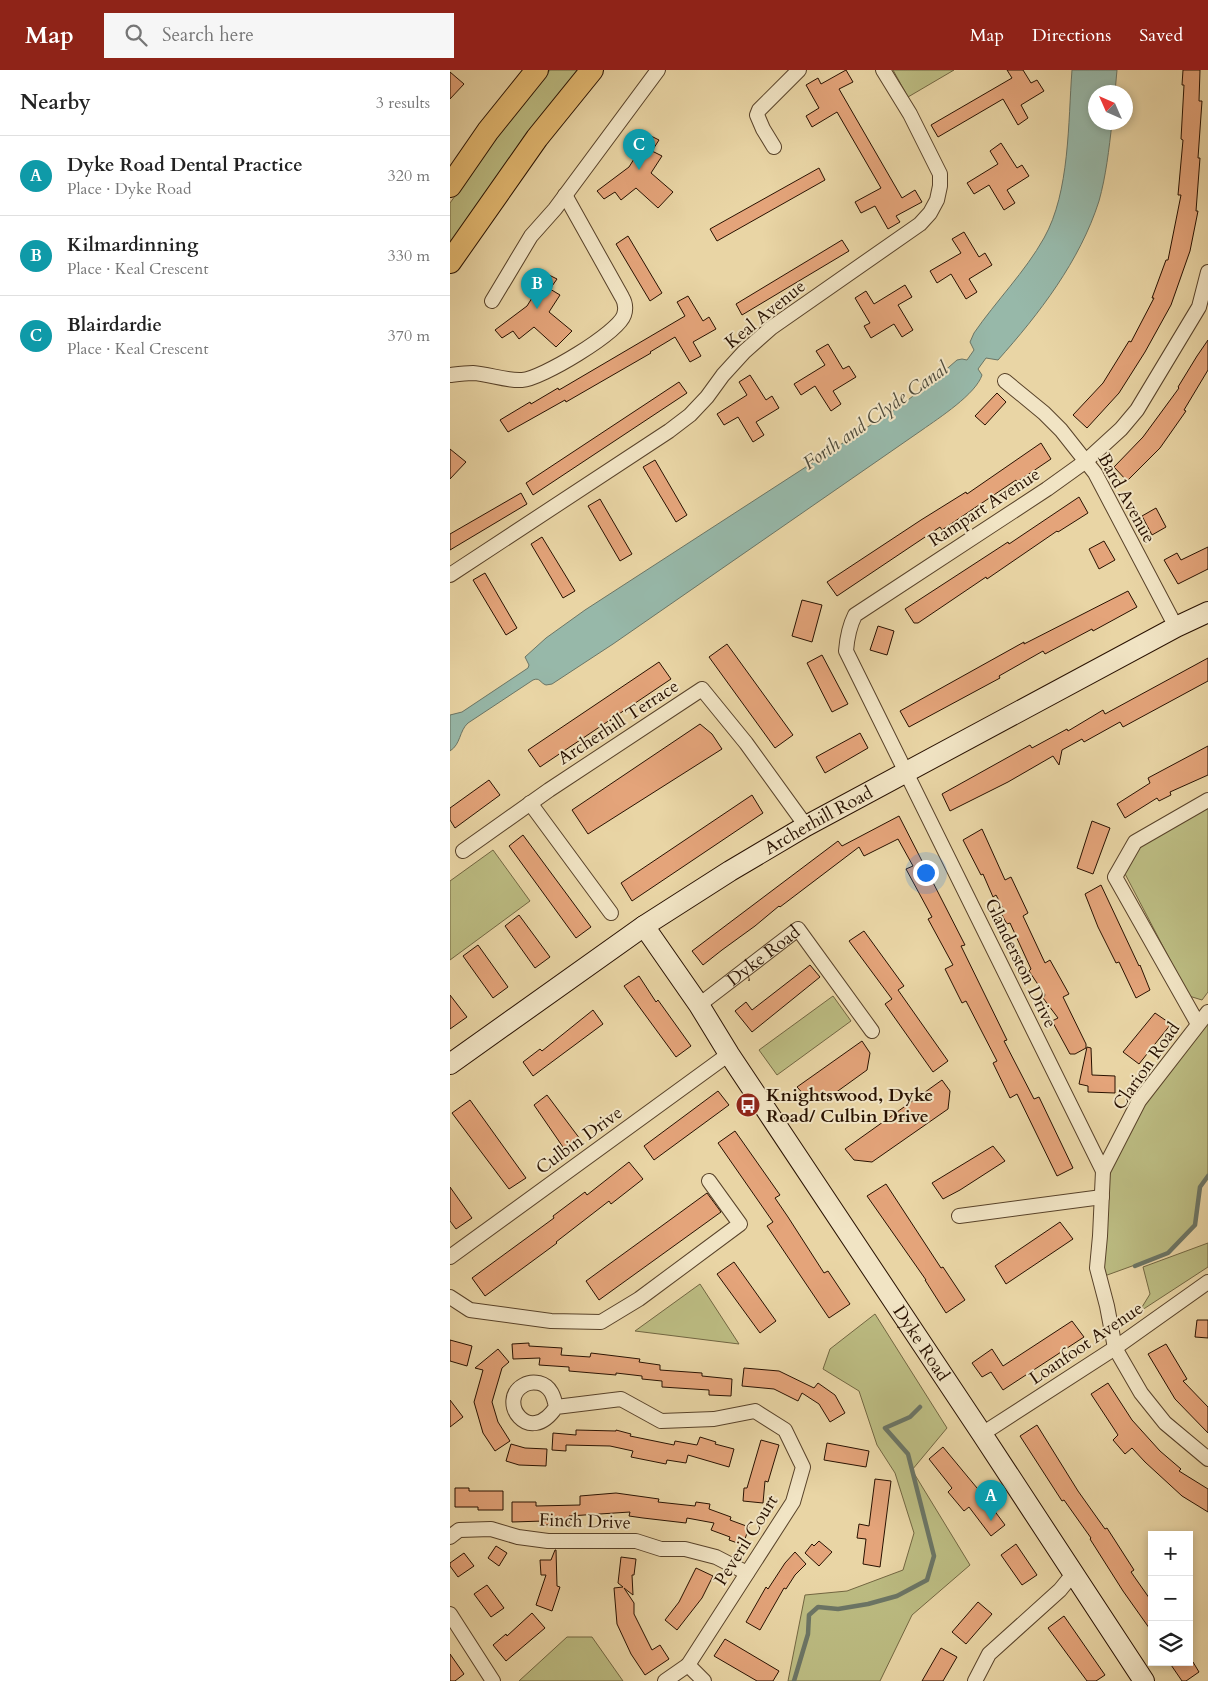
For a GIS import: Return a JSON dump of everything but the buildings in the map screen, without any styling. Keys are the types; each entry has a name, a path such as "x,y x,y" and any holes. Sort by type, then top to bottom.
{"main road":[{"path":"450,186 488,132 537,70"},
{"path":"450,262 538,138 592,70"}],"street":[{"path":"492,301 531,236 555,209 658,70"},
{"path":"774,147 757,115 759,110 799,70"},
{"name":"Keal Avenue","path":"450,575 669,431 690,415 707,398 723,375 744,352 771,328 920,224 930,213 937,200 940,174 910,114 883,70"},
{"path":"450,375 474,373 514,380 530,379 558,366 590,346 615,327 624,316 625,305 622,297 565,195"},
{"name":"Rampart Avenue","path":"905,772 846,651 848,631 855,615 1047,489 1086,461 1121,429 1137,410 1203,303 1208,272"},
{"name":"Bard Avenue","path":"1005,381 1044,413 1061,430 1086,461 1102,485 1176,627"},
{"name":"Archerhill Road","path":"450,1064 644,926 730,871 806,826 905,772 1176,627 1208,612"},
{"name":"Archerhill Terrace","path":"463,851 530,803 702,689 746,743 806,826"},
{"name":"Glanderston Drive","path":"905,772 1103,1170"},
{"path":"1198,1024 1115,877 1135,842 1208,800"},
{"path":"530,803 611,913"},
{"name":"Dyke Road","path":"644,926 699,1005 1144,1681"},
{"name":"Dyke Road","path":"699,1005 798,929 872,1031"},
{"name":"Clarion Road","path":"1115,1348 1097,1268 1103,1170 1139,1101 1208,1012"},
{"name":"Culbin Drive","path":"450,1257 730,1054"},
{"path":"450,1297 470,1310 551,1321 601,1322 639,1298 740,1224 709,1181"},
{"path":"959,1216 1102,1198"},
{"name":"Loanfoot Avenue","path":"982,1434 1115,1348 1208,1282"},
{"path":"1115,1348 1141,1393 1166,1423 1208,1459"},
{"name":"Peveril Court","path":"556,1407 621,1399 661,1421 714,1418 755,1411 785,1430 803,1467 793,1502 688,1665"},
{"name":"Finch Drive","path":"450,1538 459,1530 491,1530 518,1537 548,1541 636,1541 661,1549 685,1550 716,1558 747,1573"},
{"path":"975,1681 989,1654 1060,1590 1073,1574"},
{"path":"450,1614 493,1681"},
{"path":"665,1681 688,1665 704,1681"}],"green space":[{"path":"550,70 581,70 450,246 450,203 509,121"},
{"path":"893,70 954,70 908,97"},
{"path":"1208,808 1208,992 1202,1000 1189,996 1123,870 1136,846"},
{"path":"493,850 530,901 450,960 450,881"},
{"path":"833,996 851,1021 777,1075 759,1050"},
{"path":"1208,1012 1208,1176 1200,1187 1195,1225 1168,1253 1099,1278 1103,1171 1139,1101"},
{"path":"1208,1243 1208,1267 1139,1312 1150,1294 1143,1267"},
{"path":"700,1284 739,1344 635,1331"},
{"path":"875,1314 947,1428 912,1470 970,1565 912,1615 880,1681 788,1681 805,1595 847,1591 903,1570 914,1533 895,1473 877,1445 859,1391 823,1369 830,1349"},
{"path":"567,1637 592,1637 623,1681 519,1681"}],"shaded area":[{"path":"1072,70 1117,70 1116,85 1088,85 1088,130 1111,130 1099,201 1081,245 1057,286 998,360 986,358 978,369 982,375 965,398 938,419 613,644 552,684 546,685 535,679 468,723 456,745 450,751 450,715 462,712 528,668 529,665 525,657 546,638 585,610 900,406 957,360 967,360 974,350 970,342 974,333 1028,263 1053,220 1063,178"}],"waterway":[{"path":"1135,1266 1168,1253 1195,1225 1200,1187 1208,1176"},
{"path":"794,1681 808,1634 809,1615 818,1607 838,1609 868,1604 897,1596 927,1580 934,1556 908,1454 885,1428 910,1417 920,1407"}],"place":[{"name":"Blairdardie","path":"639,170"},
{"name":"Kilmardinning","path":"537,309"},
{"name":"Knightswood, Dyke Road/ Culbin Drive","path":"748,1105"},
{"name":"Dyke Road Dental Practice","path":"991,1521"}],"water label":[{"name":"Forth and Clyde Canal","path":"875,415"}]}
